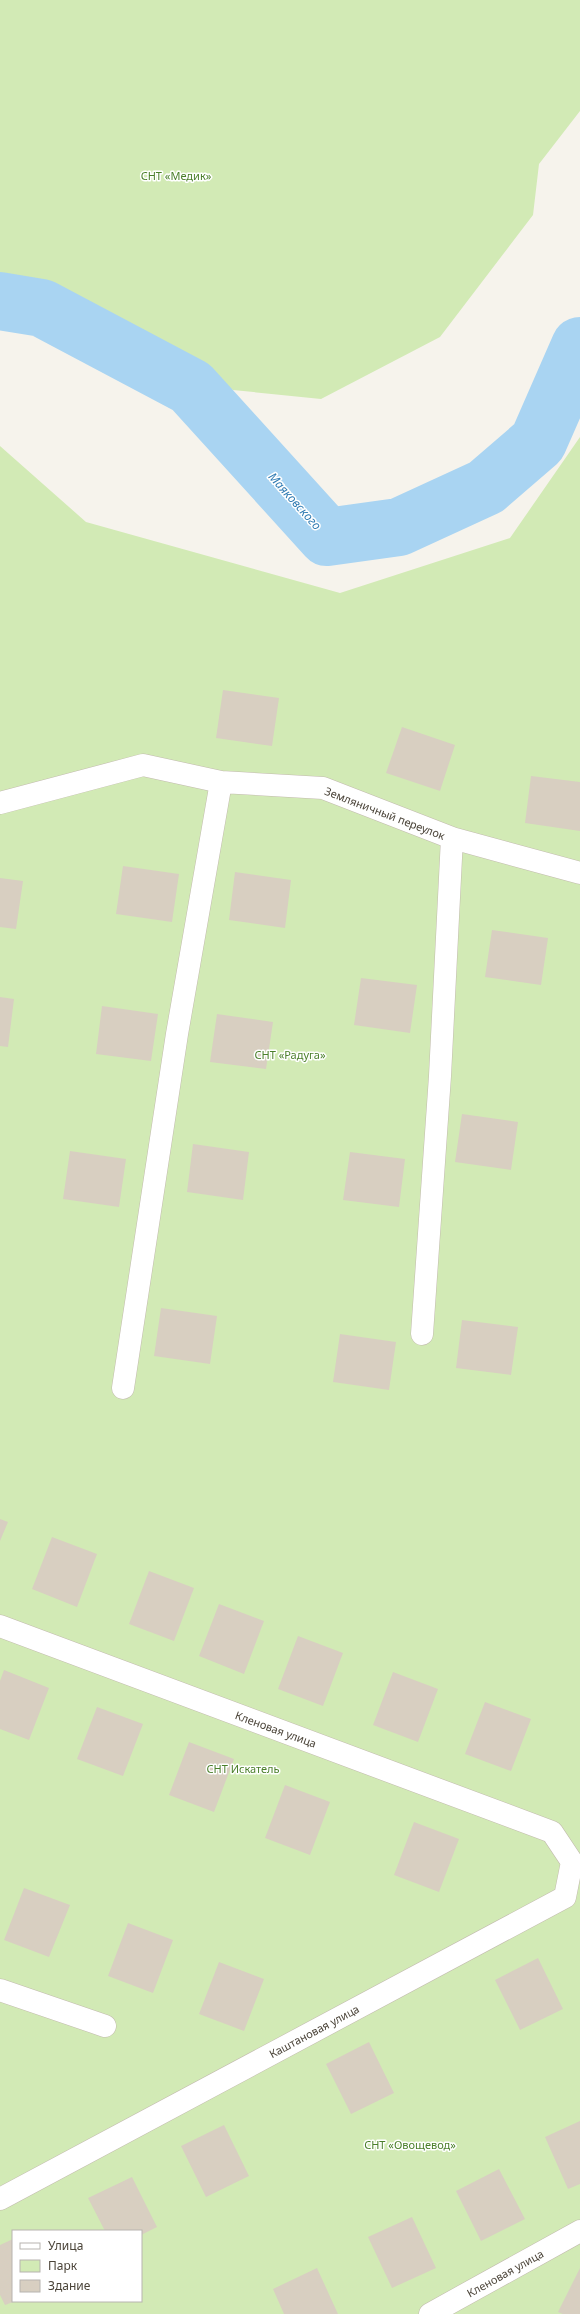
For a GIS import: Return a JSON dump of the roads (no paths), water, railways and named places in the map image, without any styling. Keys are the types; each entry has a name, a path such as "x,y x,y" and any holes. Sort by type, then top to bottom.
{"street":[{"name":"Земляничный переулок","path":"0,803 143,765 221,782 323,788 452,838 580,873"},
{"path":"123,1388 177,1034 221,782"},
{"path":"422,1334 440,1076 452,838"},
{"name":"Кленовая улица","path":"0,1626 552,1832"},
{"name":"Каштановая улица","path":"0,2199 565,1897 572,1862 552,1832"},
{"path":"0,1990 104,2026"},
{"name":"Кленовая улица","path":"430,2314 580,2231"}],"waterway":[{"name":"Маяковского","path":"0,301 42,308 191,387 327,537 399,527 486,487 538,442 580,346"}],"park label":[{"name":"СНТ «Медик»","path":"176,175"},
{"name":"СНТ «Радуга»","path":"290,1054"},
{"name":"СНТ Искатель","path":"243,1768"},
{"name":"СНТ «Овощевод»","path":"410,2144"}]}
